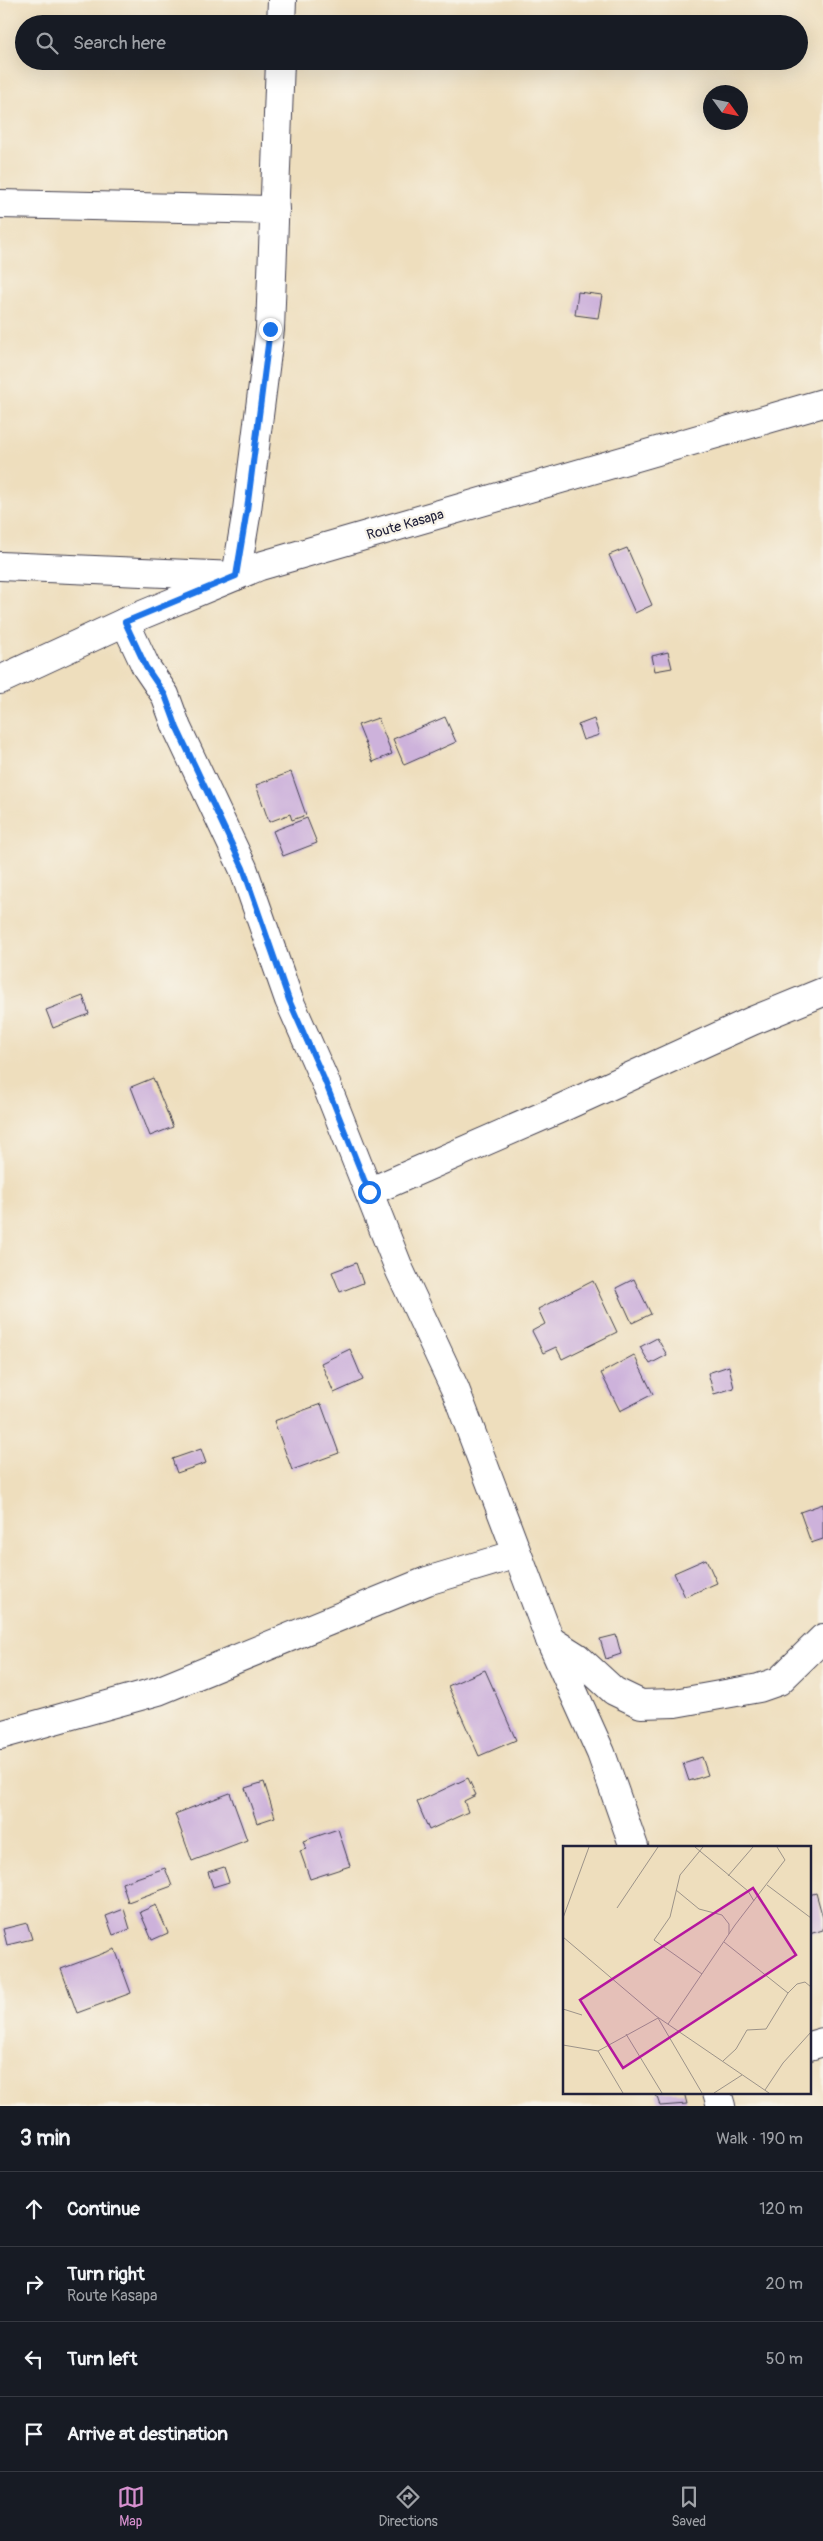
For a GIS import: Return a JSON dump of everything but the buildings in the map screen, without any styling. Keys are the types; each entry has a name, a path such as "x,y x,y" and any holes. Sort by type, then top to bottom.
{"street":[{"path":"281,15 282,0"},
{"path":"0,566 236,576 247,510 270,329 280,70"},
{"path":"0,204 275,210"},
{"name":"Route Kasapa","path":"0,680 125,622 260,566 823,403"},
{"path":"125,622 146,667 165,695 177,728 243,868 289,1000 324,1079 400,1271 455,1389 550,1640 601,1753 634,1846"},
{"path":"369,1192 557,1110 752,1021 823,992"},
{"path":"0,1735 158,1691 427,1581 517,1554"},
{"path":"550,1640 576,1657 614,1691 642,1704 676,1703 758,1688 779,1681 823,1638"},
{"path":"810,2046 823,2042"}],"route":[{"path":"270,329 247,510 236,576 125,622 146,667 165,695 177,728 199,771 243,868 289,1000 324,1079 369,1192"}]}
